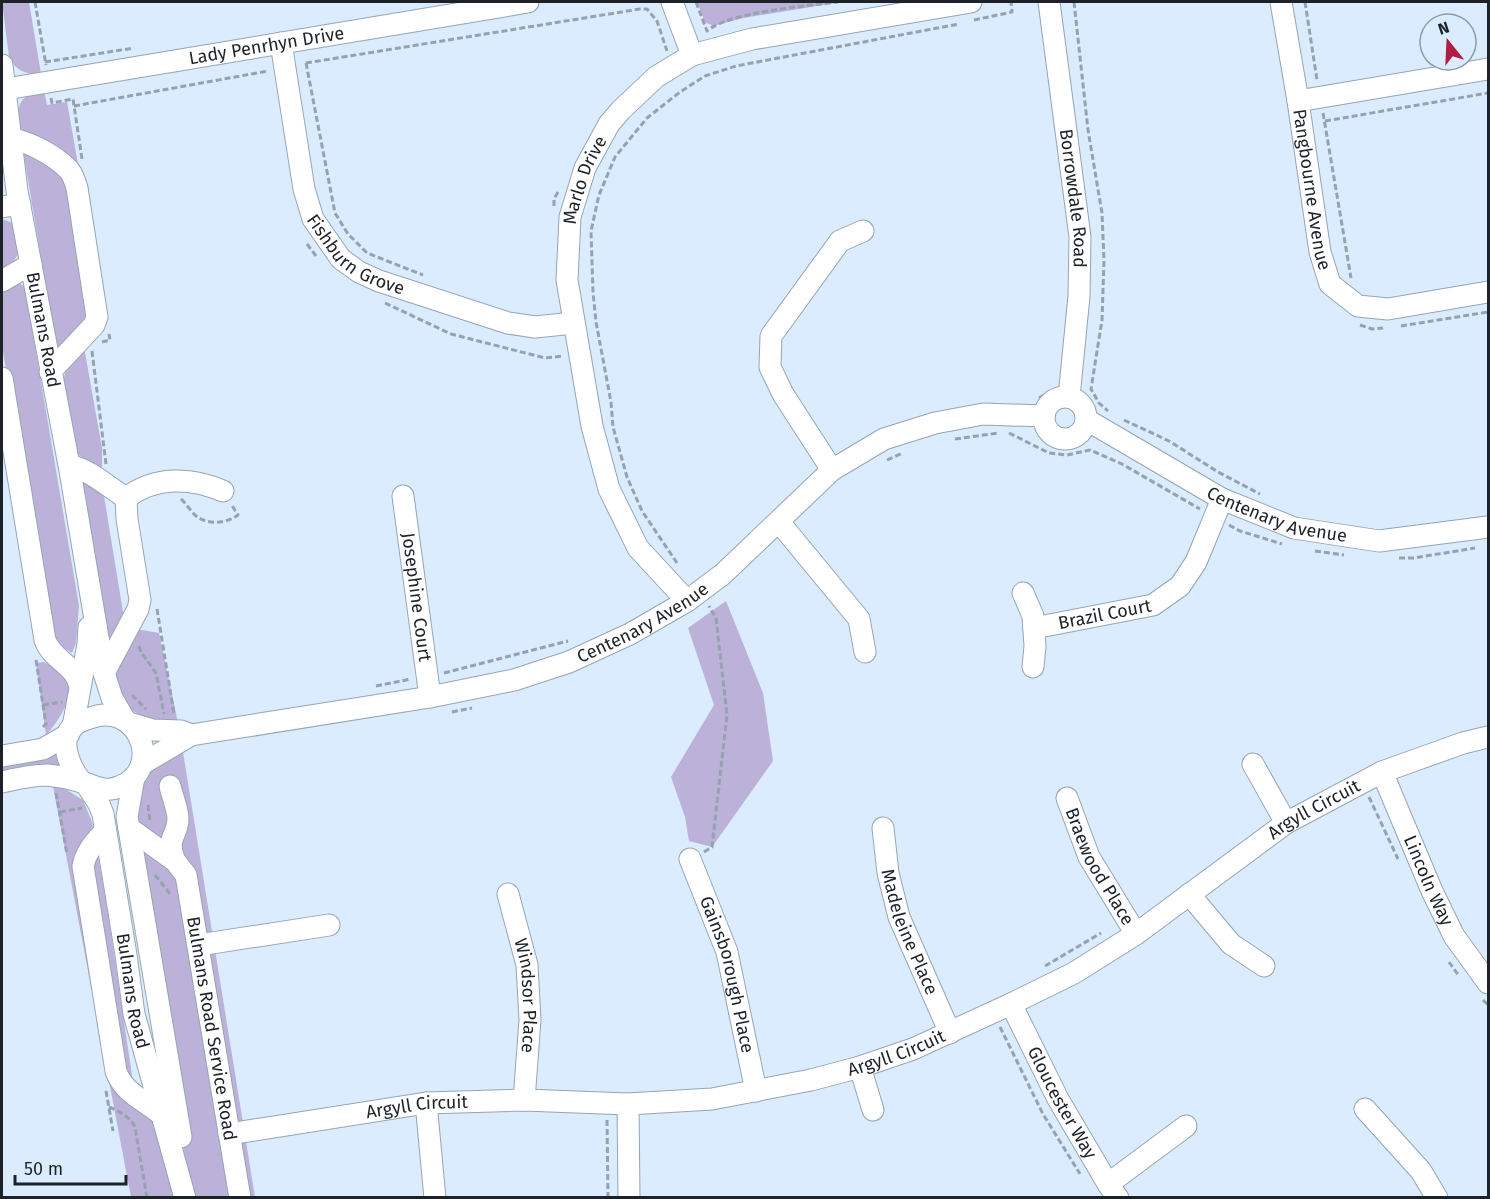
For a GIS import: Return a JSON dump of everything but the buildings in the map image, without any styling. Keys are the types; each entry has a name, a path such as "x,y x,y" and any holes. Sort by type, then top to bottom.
{"street":[{"name":"Lady Penrhyn Drive","path":"6,89 528,2"},
{"path":"672,2 690,48"},
{"name":"Borrowdale Road","path":"1049,2 1080,237 1079,296 1069,397"},
{"name":"Pangbourne Avenue","path":"1281,2 1320,252 1330,284 1358,306 1388,309 1488,292"},
{"name":"Marlo Drive","path":"693,596 638,548 609,489 565,324 570,217 585,168 609,124 621,110 690,48 972,11"},
{"name":"Fishburn Grove","path":"281,43 304,189 313,219 341,260 359,272 380,281 508,323 535,327 565,324"},
{"name":"Bulmans Road","path":"2,65 6,89 6,137 11,206 31,264 69,465 104,674 112,698 127,722"},
{"path":"1298,101 1488,69"},
{"path":"6,137 35,147 71,172 88,252 97,317 94,325 50,372"},
{"path":"832,470 783,394 770,367 771,336 840,241 863,231"},
{"path":"2,281 31,264"},
{"path":"2,378 45,640 54,657 78,677 79,684"},
{"path":"1061,397 1069,397 1082,404 1087,420 1080,433 1074,437 1060,438 1048,430 1044,416 1050,402 1061,397"},
{"name":"Centenary Avenue","path":"138,771 191,735 429,687 514,680 569,662 630,634 693,596 723,574 832,470 884,440 935,423 982,414 1044,416"},
{"name":"Centenary Avenue","path":"1087,420 1222,499 1294,528 1379,541 1488,527"},
{"path":"69,465 80,468 126,498"},
{"path":"126,498 141,487 185,480 209,484 223,491"},
{"name":"Josephine Court","path":"403,496 429,687"},
{"path":"104,674 131,624 140,600 127,519 126,498"},
{"name":"Brazil Court","path":"1034,628 1153,605 1180,585 1196,562 1222,499"},
{"path":"779,522 858,619 865,652"},
{"name":"Brazil Court","path":"1023,593 1033,616 1033,667"},
{"name":"Bulmans Road","path":"71,730 88,644 90,596"},
{"path":"2,756 43,748 88,718 101,715 113,716 127,722 137,731 142,742 143,753 138,771 124,785 111,790 98,789 84,783 47,775 2,782"},
{"name":"Centenary Avenue","path":"127,722 153,730 181,731 191,735"},
{"path":"71,730 66,746 69,759 73,771 84,783"},
{"name":"Argyll Circuit","path":"229,1134 426,1103 524,1100 628,1110 756,1091 860,1067 913,1049 950,1033 1010,1017 1074,973 1131,926 1189,894 1286,823 1382,772 1463,743 1488,737"},
{"path":"1253,764 1286,823"},
{"name":"Bulmans Road","path":"138,771 128,807 129,828 178,1112 187,1197"},
{"name":"Lincoln Way","path":"1382,772 1432,891 1454,936 1488,983"},
{"name":"Bulmans Road","path":"84,783 99,804 134,1014 145,1060 165,1118 187,1197"},
{"name":"Bulmans Road Service Road","path":"170,786 178,819 172,837 172,854 186,875 240,1197"},
{"name":"Braewood Place","path":"1067,798 1089,856 1131,926"},
{"name":"Bulmans Road Service Road","path":"129,828 175,861"},
{"name":"Madeleine Place","path":"883,828 888,873 899,916 950,1033"},
{"path":"105,831 84,857 83,866 116,1071 124,1088 165,1118"},
{"path":"151,844 172,837"},
{"name":"Gainsborough Place","path":"690,859 727,952 756,1091"},
{"name":"Windsor Place","path":"508,894 527,965 530,1020 524,1100"},
{"path":"1189,894 1231,944 1264,966"},
{"path":"199,945 329,925"},
{"name":"Gloucester Way","path":"1010,1017 1113,1191"},
{"path":"860,1067 873,1110"},
{"path":"426,1103 435,1197"},
{"path":"1365,1109 1421,1171 1437,1197"},
{"path":"628,1110 629,1197"},
{"path":"1113,1191 1186,1126"}],"path":[{"path":"35,2 52,103 73,99 82,162"},
{"path":"696,2 707,31 716,23 747,15 813,3 838,2"},
{"path":"972,11 1012,12 1011,2"},
{"path":"1074,2 1088,130 1102,213 1104,261 1102,320 1091,389 1099,403 1112,414"},
{"path":"1305,2 1318,82"},
{"path":"74,106 306,63 640,9 647,9 657,21 667,51"},
{"path":"682,568 642,511 627,477 613,426 611,402 596,322 591,231 599,195 615,157 647,118 705,76 736,66 963,23"},
{"path":"659,57 667,51 690,48"},
{"path":"306,63 335,213 348,234 367,253 429,277"},
{"path":"1354,283 1349,274 1325,121 1488,93"},
{"path":"554,209 554,199 559,189"},
{"path":"306,242 319,259"},
{"path":"377,299 451,334 545,358 569,356 563,348 565,324"},
{"path":"1396,327 1488,312"},
{"path":"1353,321 1372,329 1384,328"},
{"path":"107,486 94,370 94,345 110,340 108,328"},
{"path":"1121,418 1169,441 1218,472 1268,498"},
{"path":"176,499 182,500 198,517 225,522 238,515 223,491"},
{"path":"690,859 712,847 727,715 716,618 693,596"},
{"path":"157,609 174,714 180,716"},
{"path":"131,624 141,652 156,673 164,716"},
{"path":"371,687 429,687 519,655 576,639"},
{"path":"1037,970 1131,926"},
{"path":"113,1131 109,1107 122,1114 135,1127 147,1197"},
{"path":"608,1197 607,1116 628,1110"}],"shaded area":[{"path":"2,2 29,2 41,74 22,71 9,57"},
{"path":"697,2 842,2 743,18 713,26 705,22"},
{"path":"44,90 47,105 67,102 79,170 21,129 19,107 21,102 29,95"},
{"path":"23,150 64,176 88,316 57,353"},
{"path":"2,219 13,223 18,250 15,260 2,269"},
{"path":"17,282 25,287 79,606 76,643 72,653 56,643 49,633 2,345 2,287"},
{"path":"84,347 102,448 102,473 75,452 62,386 66,369"},
{"path":"80,478 103,490 123,612 136,629 159,633 178,723 155,720 140,715 127,706 112,689"},
{"path":"726,601 763,693 773,761 712,847 689,841 685,817 671,777 714,705 688,628"},
{"path":"44,662 61,672 67,679 69,687 66,705 57,722 46,735 36,663"},
{"path":"63,744 67,770 2,775 2,761"},
{"path":"182,746 255,1197 191,1197 133,825 143,767"},
{"path":"52,781 83,800 92,822 137,1109 165,1118 185,1197 131,1197"}]}
